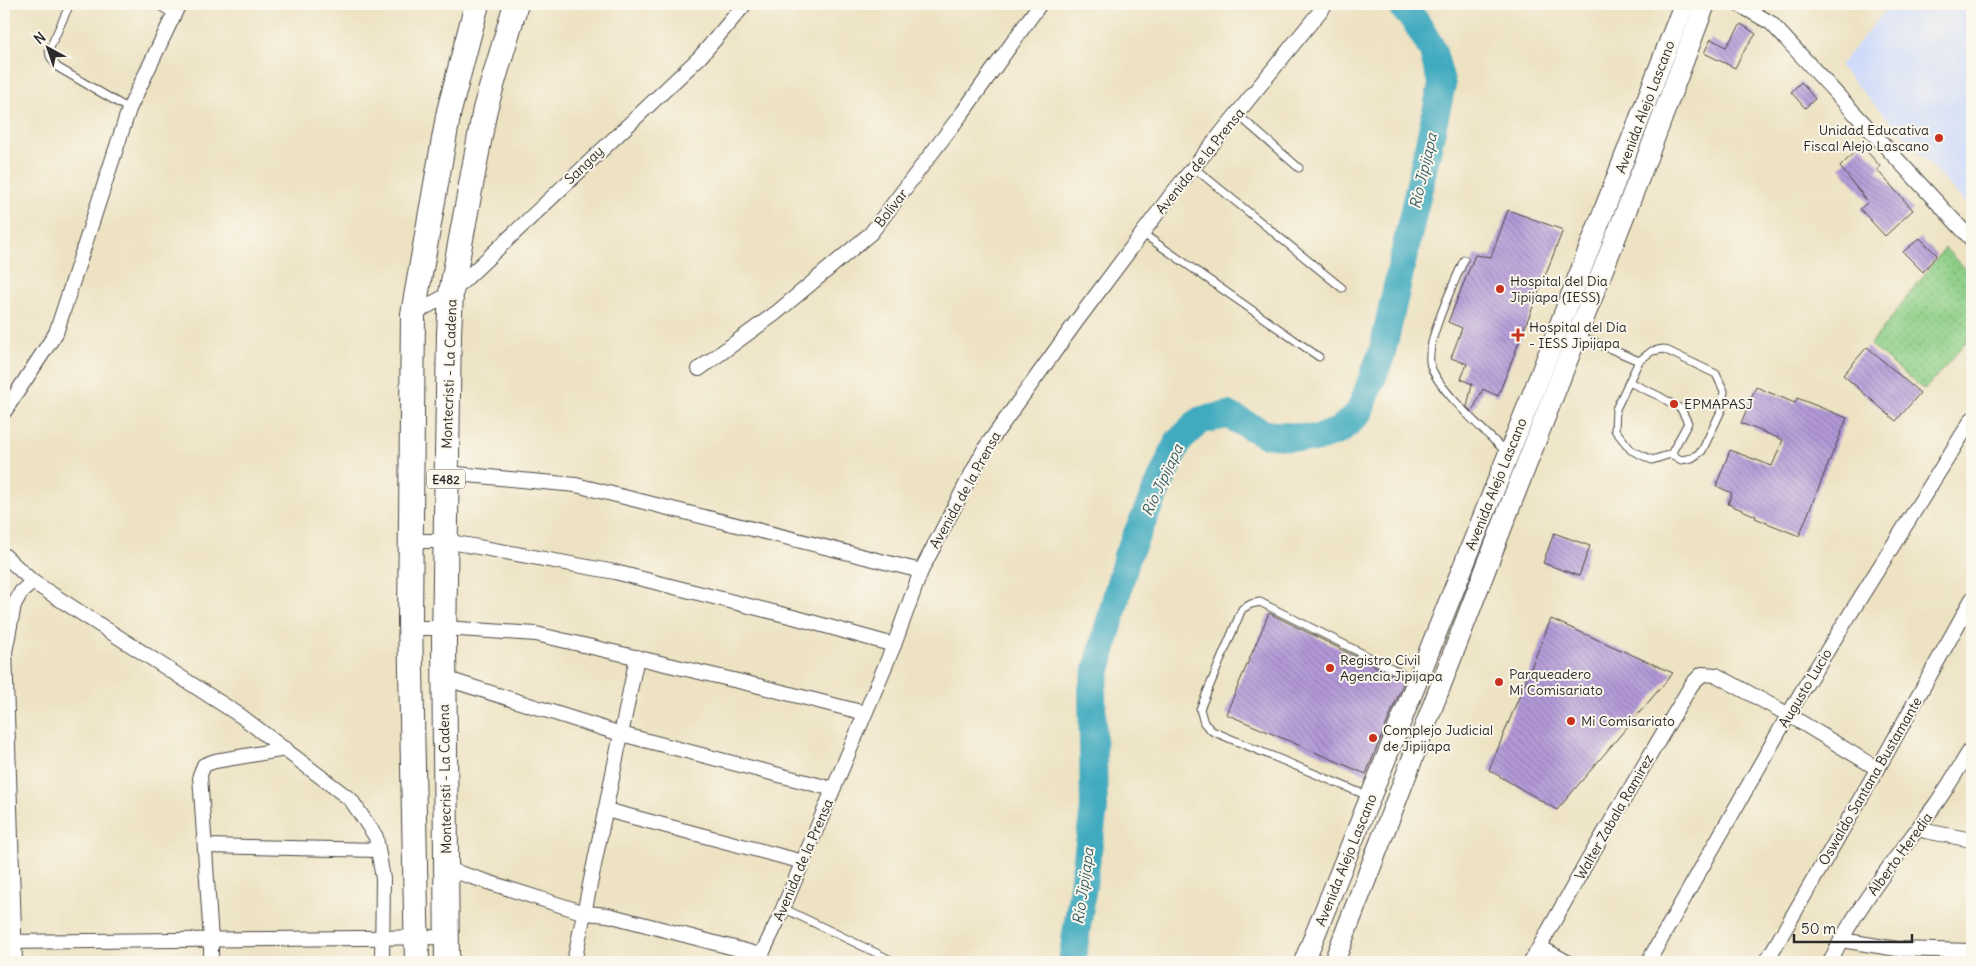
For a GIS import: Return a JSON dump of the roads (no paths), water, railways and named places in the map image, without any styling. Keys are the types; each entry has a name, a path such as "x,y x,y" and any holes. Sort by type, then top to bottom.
{"highway":[{"name":"E482","path":"417,962 411,628 413,314 449,111 477,4"},
{"name":"Montecristi - La Cadena","path":"447,962 444,628 451,293 484,109 516,4"}],"main road":[{"name":"Avenida Alejo Lascano","path":"1304,962 1625,160 1684,4"},
{"name":"Avenida Alejo Lascano","path":"1334,962 1705,4"}],"street":[{"name":"Sangay","path":"413,314 451,293 700,57 746,4"},
{"name":"Bolívar","path":"699,369 783,307 871,233 963,112 1040,4"},
{"name":"Avenida de la Prensa","path":"759,959 783,908 894,646 921,571 985,448 1142,233 1193,167 1326,4"},
{"path":"1738,4 1770,23 1972,240"},
{"path":"4,412 56,333 129,109 177,9"},
{"name":"Augusto Lucio","path":"1648,962 1789,715 1972,419"},
{"path":"446,473 576,485 921,571"},
{"path":"411,541 445,541 615,572 797,618 894,646"},
{"path":"4,555 33,582 241,716 351,800 376,837 383,879 382,962"},
{"path":"16,962 9,942 5,652 14,605 21,592 33,582"},
{"name":"Oswaldo Santana Bustamante","path":"1766,962 1878,769 1972,599"},
{"path":"411,628 444,628 536,634 755,685 865,713"},
{"path":"574,962 637,657"},
{"name":"Walter Zabala Ramirez","path":"1531,962 1587,862 1687,692 1702,674 1716,675 1789,715"},
{"path":"444,678 621,734 833,789"},
{"path":"1789,715 1878,769"},
{"name":"Alberto Heredia","path":"1830,962 1841,940 1883,875 1919,827 1972,747"},
{"path":"211,962 200,775 204,765 215,761 286,749"},
{"path":"606,810 802,862"},
{"path":"1919,827 1925,831 1972,840"},
{"path":"205,846 377,850"},
{"path":"446,869 585,913 608,915 759,959"},
{"path":"9,942 448,937"},
{"path":"1841,940 1897,948 1972,951"},
{"path":"1540,947 1567,962"}],"lane":[{"path":"70,4 49,50 53,62 57,67 129,109"},
{"path":"156,4 177,9"},
{"path":"1237,114 1299,168"},
{"path":"1193,167 1342,288"},
{"path":"1142,233 1319,357"},
{"path":"1464,260 1432,338 1430,348 1432,373 1442,386 1508,454"},
{"path":"1577,335 1639,361"},
{"path":"1629,382 1681,408 1688,424 1671,454 1652,460 1631,450 1615,430 1616,409 1639,361 1652,351 1664,349 1716,374 1724,390 1722,409 1702,451 1692,458 1682,460 1671,454"},
{"path":"1371,797 1212,732 1204,723 1200,709 1242,609 1260,602 1417,681"},
{"path":"783,908 895,962"}],"waterway":[{"name":"Río Jipijapa","path":"1072,962 1094,809 1092,689 1127,556 1178,442 1201,420 1228,415 1265,434 1315,439 1339,431 1359,413 1382,353 1442,85 1432,49 1416,22 1400,4"}],"place":[{"name":"Unidad Educativa Fiscal Alejo Lascano","path":"1939,138"},
{"name":"Hospital del Dia Jipijapa (IESS)","path":"1500,289"},
{"name":"Hospital del Día - IESS Jipijapa","path":"1518,335"},
{"name":"EPMAPASJ","path":"1674,404"},
{"name":"Registro Civil Agencia Jipijapa","path":"1330,668"},
{"name":"Parqueadero Mi Comisariato","path":"1499,682"},
{"name":"Mi Comisariato","path":"1571,721"},
{"name":"Complejo Judicial de Jipijapa","path":"1373,738"}]}
